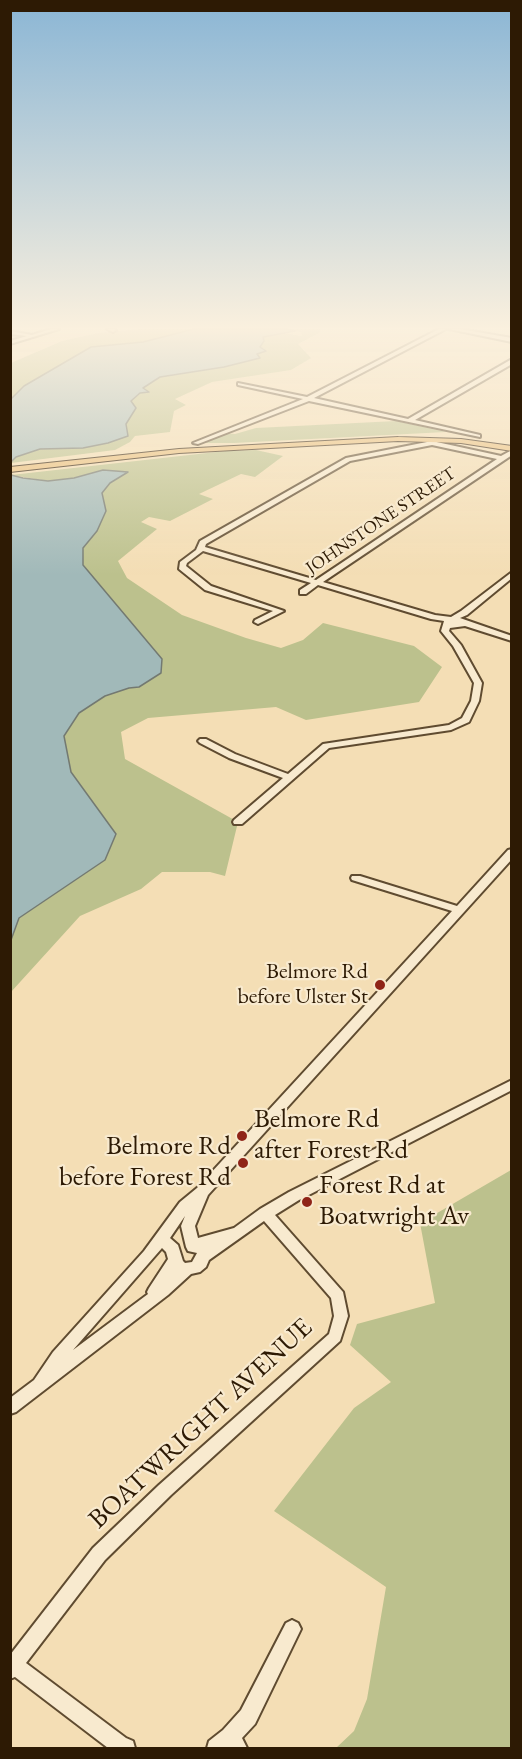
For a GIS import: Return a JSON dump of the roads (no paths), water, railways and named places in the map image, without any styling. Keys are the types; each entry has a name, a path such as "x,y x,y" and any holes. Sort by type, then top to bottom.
{"main road":[{"path":"10,468 110,456 233,446 420,439 461,441 507,451"}],"street":[{"path":"196,442 277,411"},
{"path":"363,411 478,436"},
{"path":"409,421 426,411"},
{"path":"258,622 280,611 208,588 182,567 184,562 202,548 201,545 205,542 348,459 432,443 507,451"},
{"name":"JOHNSTONE STREET","path":"303,592 507,451"},
{"path":"202,548 512,639"},
{"path":"238,822 326,746 442,729 458,725 466,720 475,701 478,683 451,638 452,630 456,621 512,574"},
{"path":"202,741 239,759 289,777"},
{"path":"40,1384 63,1351 162,1239 180,1212 202,1192 512,852"},
{"path":"356,878 459,910"},
{"path":"10,1407 147,1302 178,1262 184,1248 197,1251 237,1232 265,1213 355,1164 512,1084"},
{"path":"178,1262 198,1266 197,1251 188,1226 202,1192"},
{"name":"BOATWRIGHT AVENUE","path":"13,1668 99,1554 165,1490 335,1337 341,1316 338,1296 265,1213"},
{"path":"162,1239 171,1245 178,1262"},
{"path":"228,1745 248,1717 291,1629"},
{"path":"13,1668 126,1749"}],"water":[{"path":"11,411 134,411 126,424 128,436 83,448 40,449 16,457 11,462"},
{"path":"10,470 11,475 48,481 74,478 103,470 128,472 110,483 102,493 106,511 97,531 83,548 83,565 162,659 161,673 139,687 105,696 79,713 64,736 71,772 116,834 105,860 19,918 11,940"}],"place":[{"name":"Belmore Rd before Ulster St","path":"380,985"},
{"name":"Belmore Rd after Forest Rd","path":"242,1136"},
{"name":"Belmore Rd before Forest Rd","path":"243,1163"},
{"name":"Forest Rd at Boatwright Av","path":"307,1202"}]}
